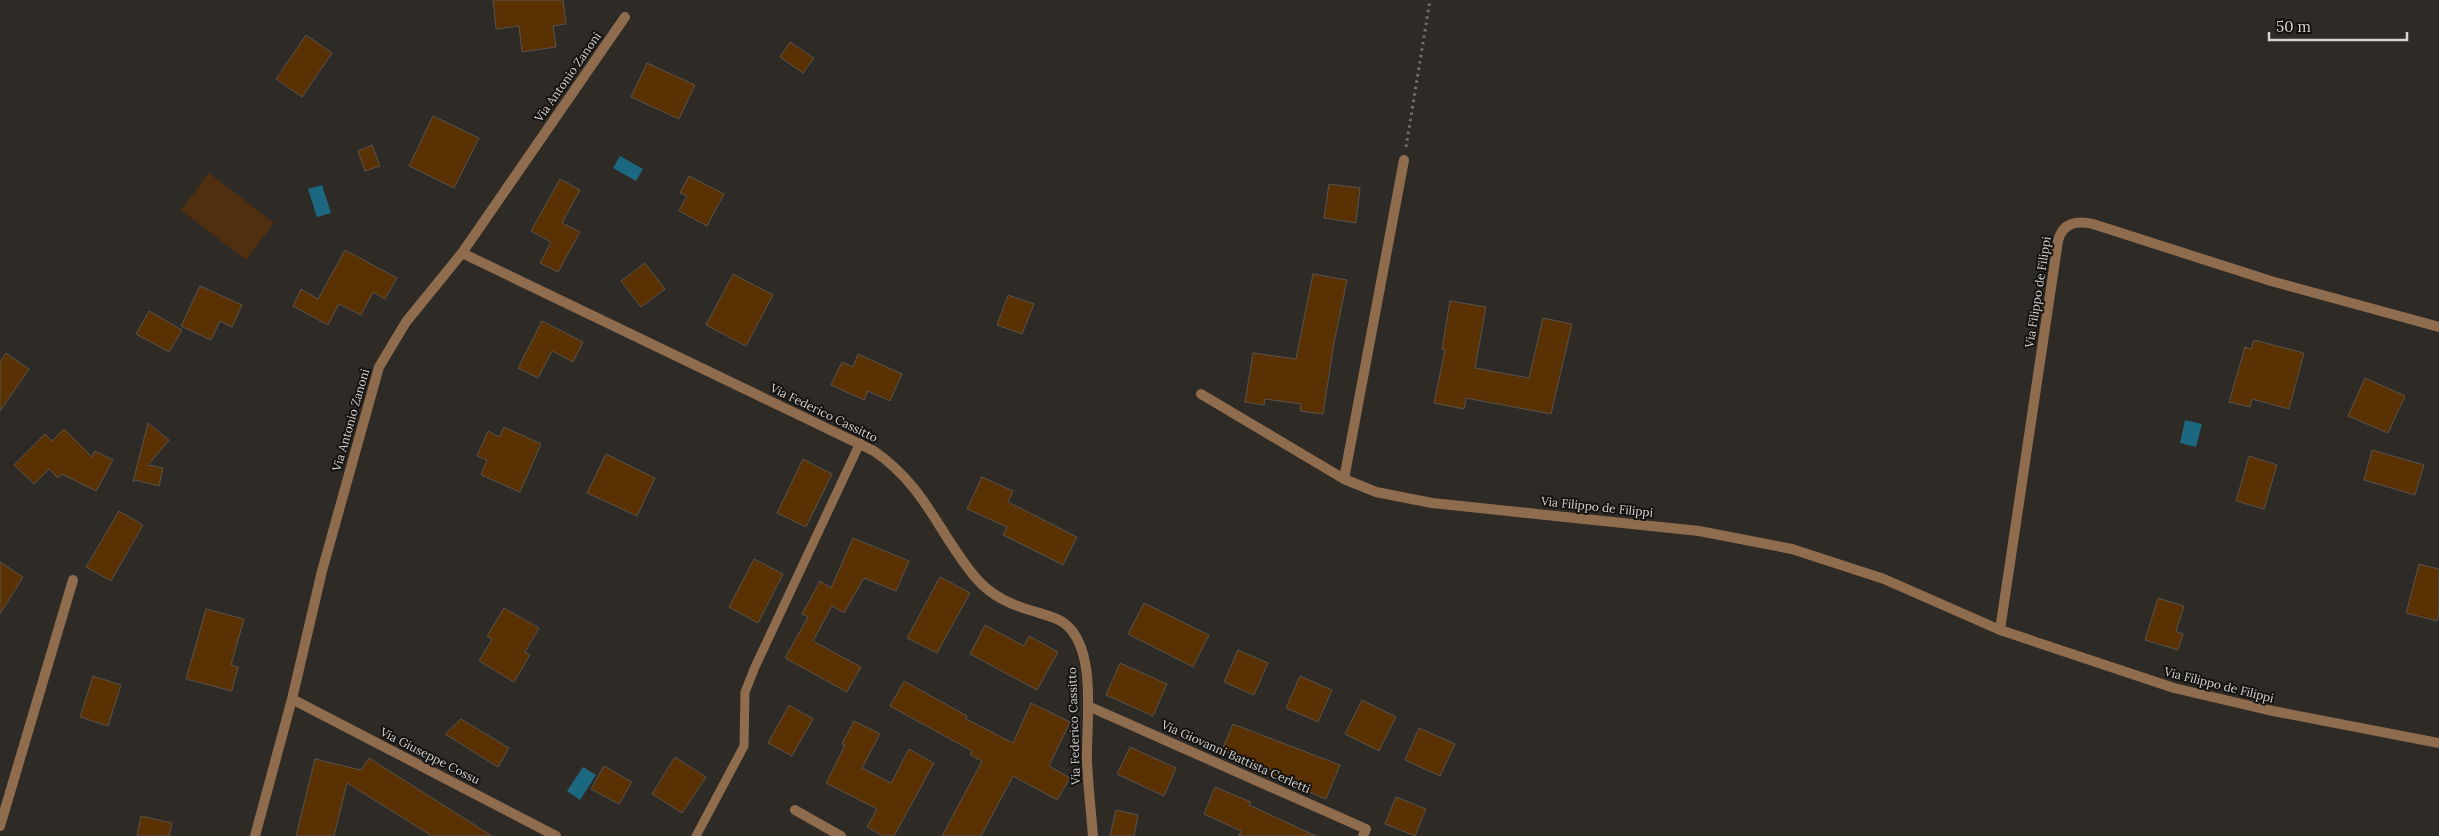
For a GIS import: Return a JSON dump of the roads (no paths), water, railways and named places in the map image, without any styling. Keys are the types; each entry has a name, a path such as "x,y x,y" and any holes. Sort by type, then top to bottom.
{"street":[{"name":"Via Antonio Zanoni","path":"255,836 292,699 322,571 379,367 406,322 462,253 625,17"},
{"path":"1344,479 1404,160"},
{"name":"Via Filippo de Filippi","path":"2000,630 2058,241 2062,230 2066,226 2081,222 2093,224 2271,281 2439,327"},
{"name":"Via Federico Cassitto","path":"462,253 860,443 885,458 909,480 928,505 963,563 982,585 998,598 1059,620 1074,633 1084,660 1088,706 1087,760 1093,836"},
{"name":"Via Filippo de Filippi","path":"1201,394 1344,479 1376,492 1422,502 1699,531 1792,549 1884,579 2000,630 2174,688 2268,710 2439,743"},
{"path":"0,826 73,580"},
{"name":"Via Giuseppe Cossu","path":"292,699 556,836"},
{"name":"Via Giovanni Battista Cerletti","path":"1088,706 1366,829 1363,836"},
{"path":"795,810 841,836"}],"lane":[{"path":"696,836 744,746 745,692 755,667 860,443"}],"water":[{"path":"620,156 643,169 636,181 613,168"},
{"path":"322,185 331,213 317,217 308,189"},
{"path":"2185,420 2202,424 2196,447 2180,443"},
{"path":"583,767 596,775 580,800 567,791"}]}
